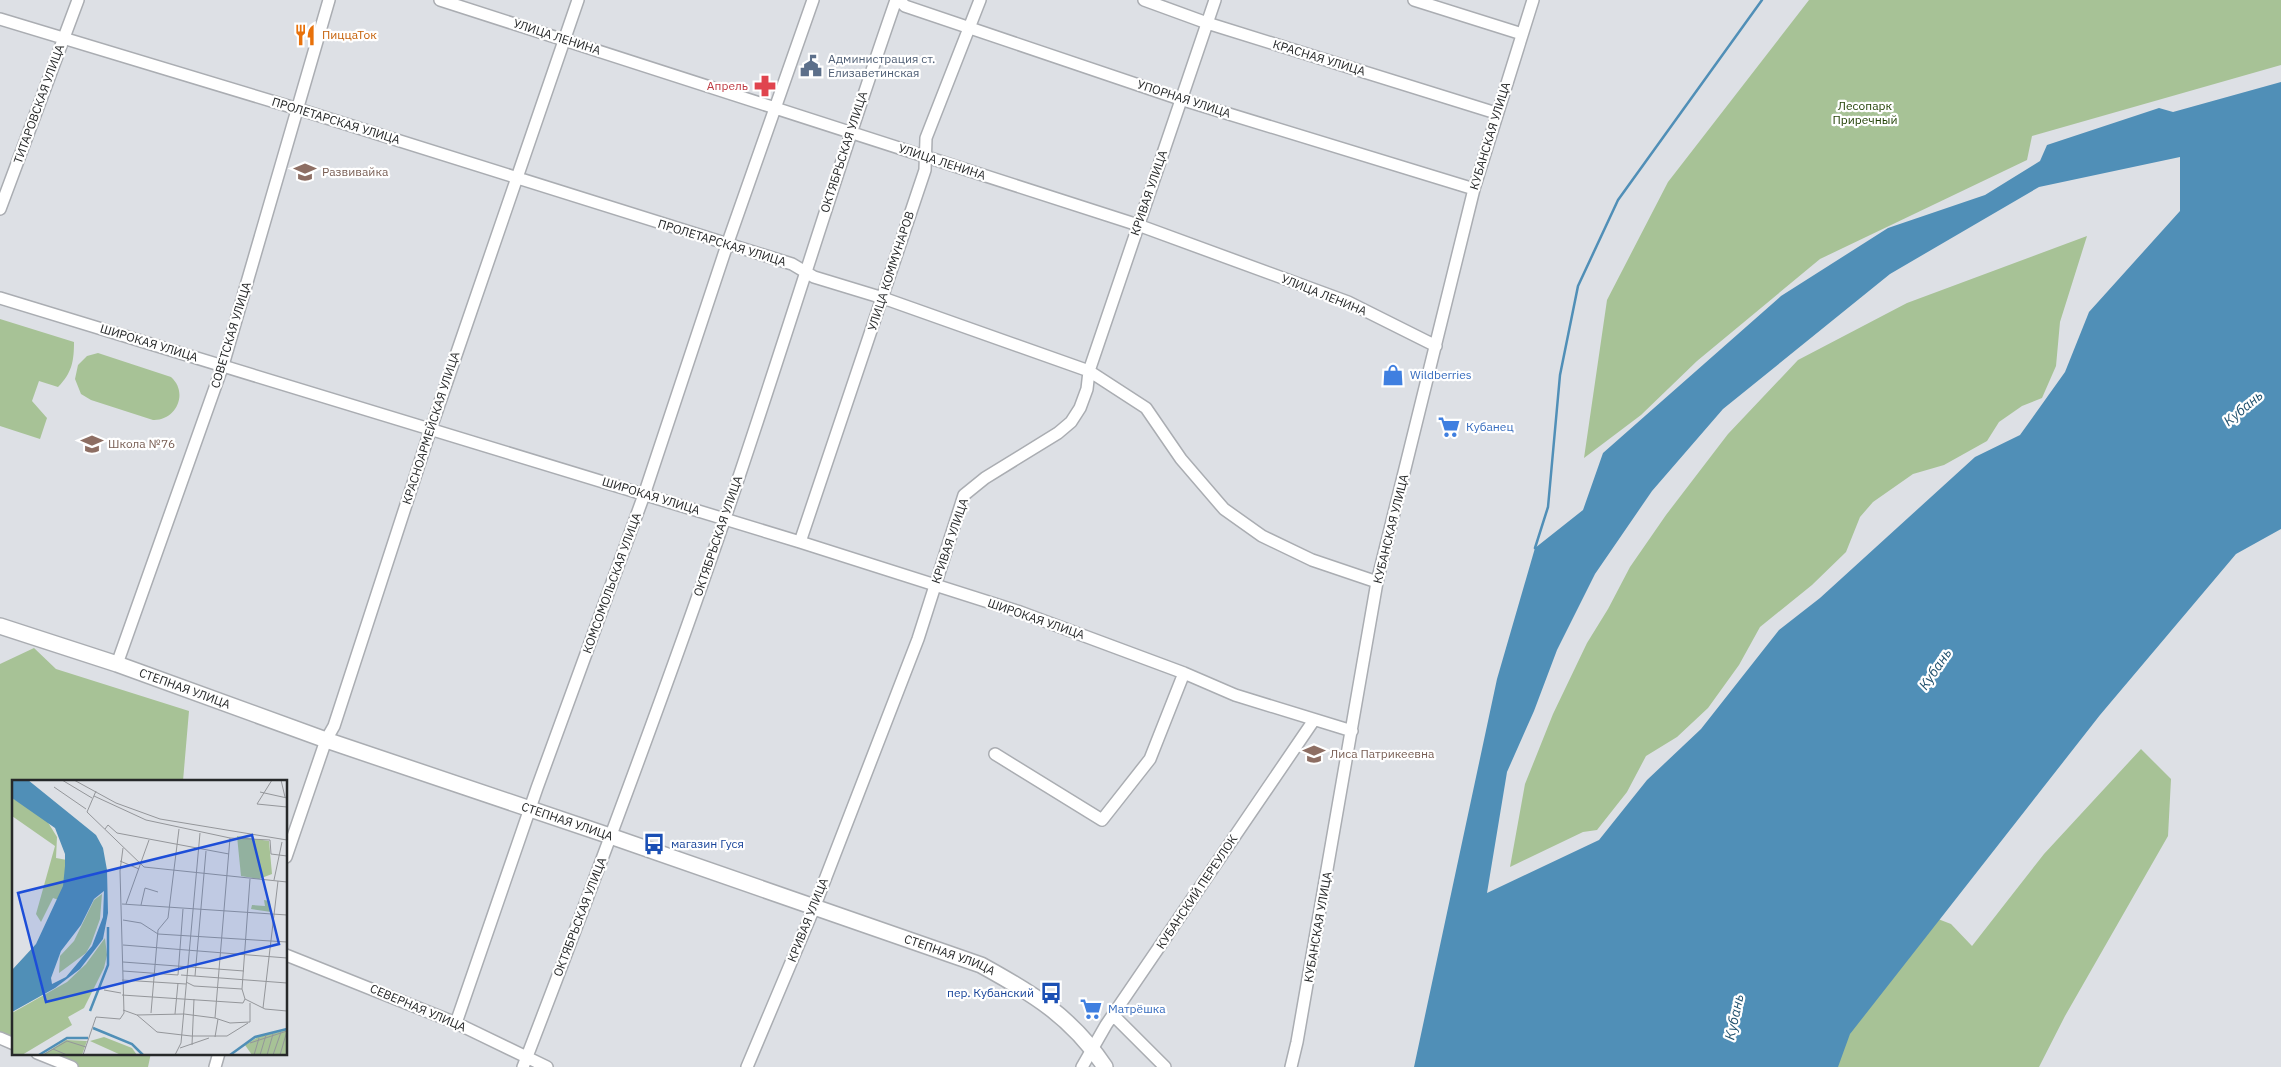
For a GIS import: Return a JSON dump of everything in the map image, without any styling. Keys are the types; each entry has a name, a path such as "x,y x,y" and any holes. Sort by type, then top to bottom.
{"main road":[{"name":"СТЕПНАЯ УЛИЦА","path":"0,626 117,664 326,740 981,965 1031,994 1062,1016 1093,1048 1105,1067"}],"street":[{"name":"ТИТАРОВСКАЯ УЛИЦА","path":"0,209 78,0"},
{"name":"СОВЕТСКАЯ УЛИЦА","path":"117,664 223,365 329,0"},
{"name":"УЛИЦА ЛЕНИНА","path":"440,0 1138,224 1348,302 1436,346"},
{"name":"КРАСНОАРМЕЙСКАЯ УЛИЦА","path":"288,851 326,740 334,726 431,428 578,0"},
{"name":"КОМСОМОЛЬСКАЯ УЛИЦА","path":"456,1023 530,810 644,495 727,245 813,0"},
{"name":"УПОРНАЯ УЛИЦА","path":"898,0 905,6 1180,99 1474,189"},
{"name":"ОКТЯБРЬСКАЯ УЛИЦА","path":"525,1062 610,836 725,518 850,131 898,0"},
{"name":"УЛИЦА КОММУНАРОВ","path":"800,542 925,170 926,138 980,0"},
{"name":"КРАСНАЯ УЛИЦА","path":"1144,0 1207,23 1496,113"},
{"name":"КРИВАЯ УЛИЦА","path":"747,1067 814,908 918,638 964,495 985,478 1058,433 1071,422 1080,408 1087,389 1089,371 1215,0"},
{"path":"1414,0 1522,34"},
{"name":"КУБАНСКАЯ УЛИЦА","path":"1291,1067 1297,1042 1377,582 1474,189 1496,113 1533,0"},
{"name":"ПРОЛЕТАРСКАЯ УЛИЦА","path":"0,19 516,176 727,245 792,264 814,277 883,298 1089,371 1146,408 1181,459 1224,508 1262,536 1312,560 1377,582"},
{"name":"ШИРОКАЯ УЛИЦА","path":"0,298 431,428 644,495 725,518 1020,612 1184,673 1235,695 1352,731"},
{"path":"995,754 1102,820 1150,759 1184,673"},
{"name":"КУБАНСКИЙ ПЕРЕУЛОК","path":"1082,1067 1113,1015 1314,720"},
{"name":"СЕВЕРНАЯ УЛИЦА","path":"288,955 456,1023 525,1062 547,1067"},
{"path":"1113,1015 1163,1066"},
{"path":"0,1038 12,1043"},
{"path":"40,1054 72,1067"},
{"path":"214,1067 219,1054"}],"green space":[{"name":"Лесопарк Приречный","path":"1809,0 2281,0 2281,65 2032,136 2027,160 1820,259 1697,361 1641,415 1584,458 1607,300 1668,182"},
{"path":"2087,236 2060,322 2056,366 2042,398 2022,406 1999,422 1987,441 1944,465 1913,474 1873,502 1860,517 1846,552 1812,585 1760,627 1739,665 1708,708 1677,737 1646,756 1627,792 1597,830 1583,832 1510,867 1525,784 1553,714 1587,643 1608,609 1630,567 1666,515 1728,434 1798,360 1907,303"},
{"path":"0,319 74,342 71,366 63,382 58,387 39,381 32,401 47,418 40,439 0,426"},
{"path":"98,353 171,377 179,391 179,398 174,411 161,419 153,420 91,400 81,394 75,379 78,365 87,356"},
{"path":"34,648 56,669 189,711 183,780 12,780 12,1040 0,1035 0,664"},
{"path":"2141,749 2171,779 2168,836 2065,1016 2039,1067 1822,1067 1925,914 1951,924 1972,946 2044,854"},
{"path":"46,1054 151,1054 148,1067 78,1067"}],"water":[{"name":"Кубань","path":"2281,82 2281,529 2236,554 2100,715 1850,1034 1838,1067 1414,1067 1497,679 1535,548 1583,510 1603,453 1781,296 1888,228 1985,195 2040,161 2047,145 2159,108 2173,112","holes":["2180,157 2180,211 2089,312 2065,372 2020,435 1975,457 1820,598 1779,630 1701,729 1647,780 1599,840 1487,893 1507,772 1534,711 1557,650 1595,574 1652,491 1723,409 1890,274 2039,187"]}],"waterway":[{"path":"1535,548 1548,507 1560,375 1578,286 1618,200 1762,0"}],"place":[{"name":"ПиццаТок","path":"305,35"},
{"name":"Администрация ст. Елизаветинская","path":"811,66"},
{"name":"Апрель","path":"765,86"},
{"name":"Развивайка","path":"305,172"},
{"name":"Wildberries","path":"1393,375"},
{"name":"Кубанец","path":"1449,427"},
{"name":"Школа №76","path":"92,444"},
{"name":"Лиса Патрикеевна","path":"1314,754"},
{"name":"магазин Гуся","path":"654,844"},
{"name":"пер. Кубанский","path":"1051,993"},
{"name":"Матрёшка","path":"1091,1009"}]}
